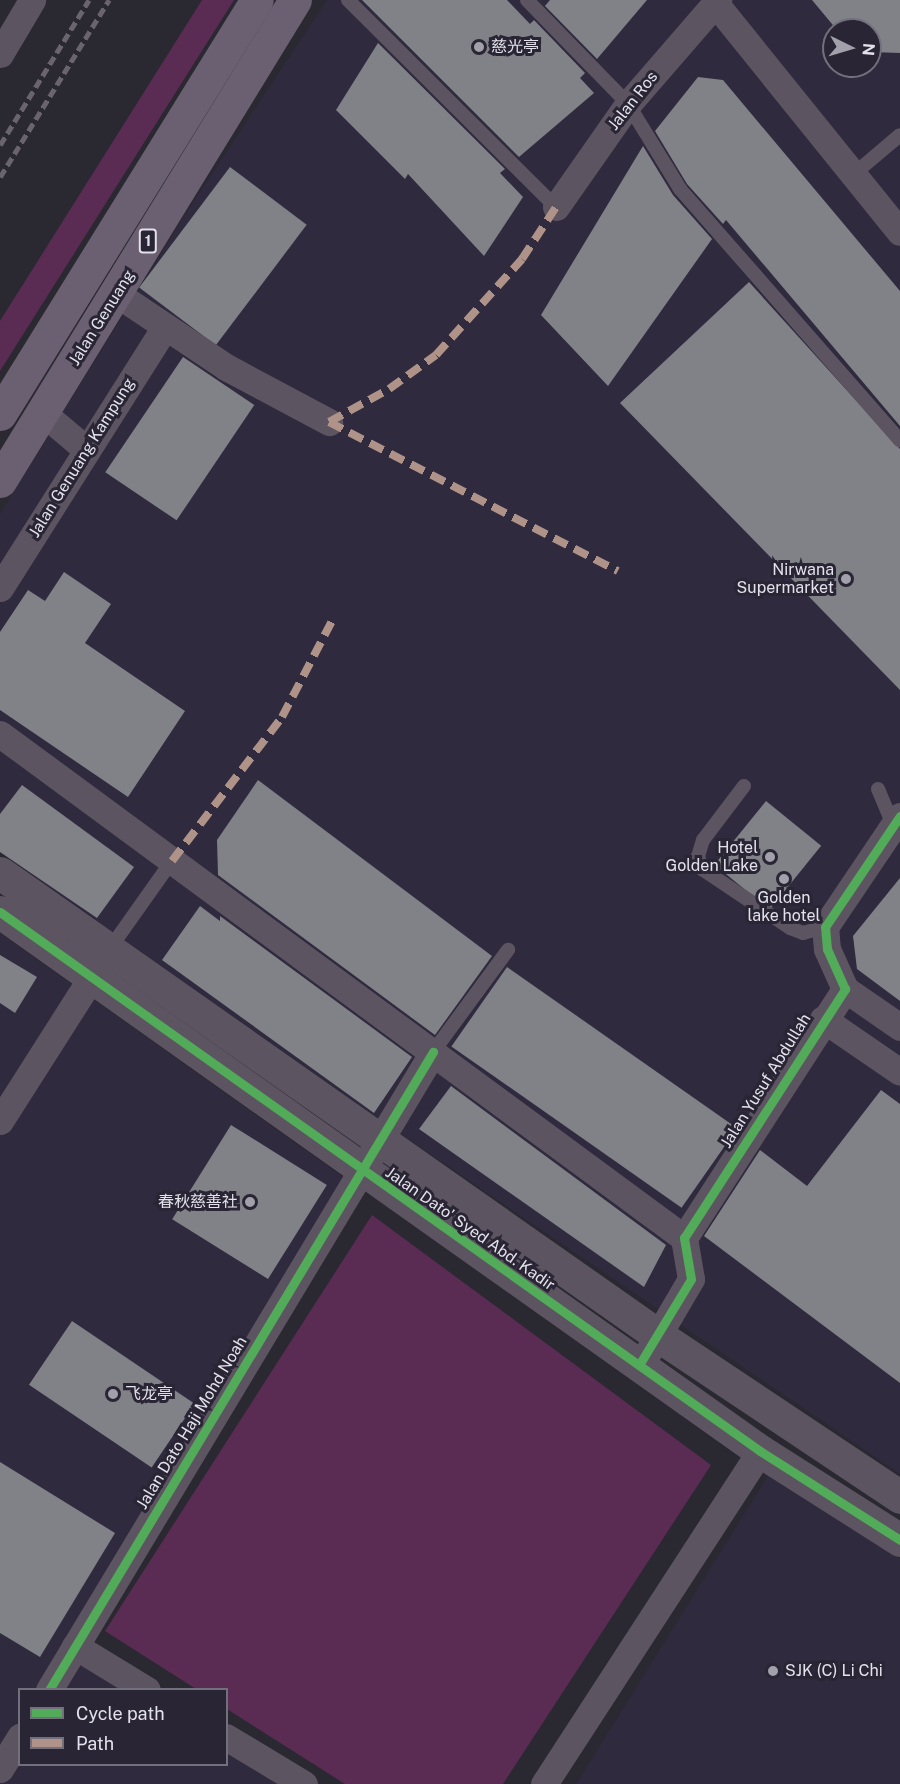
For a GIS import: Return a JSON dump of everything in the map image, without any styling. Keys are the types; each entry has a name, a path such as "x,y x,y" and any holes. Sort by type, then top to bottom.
{"highway":[{"name":"1","path":"0,414 257,0"},
{"name":"Jalan Genuang","path":"0,481 117,294 295,0"}],"street":[{"path":"717,1 900,232"},
{"name":"Jalan Ros","path":"556,207 628,104 717,1"},
{"path":"0,54 18,9"},
{"path":"117,294 226,367 329,422"},
{"name":"Jalan Genuang Kampung","path":"0,588 165,327"},
{"path":"43,413 87,450"},
{"path":"0,734 684,1238 692,1279 659,1336 639,1365"},
{"path":"898,825 825,927 827,950 845,988 900,1027"},
{"name":"Jalan Dato' Syed Abd. Kadir","path":"0,873 111,947 659,1336 900,1497"},
{"name":"Jalan Dato' Syed Abd. Kadir","path":"0,912 361,1171 760,1451 895,1527"},
{"path":"0,1121 111,947"},
{"name":"Jalan Yusuf Abdullah","path":"684,1238 845,988"},
{"path":"823,1019 900,1072"},
{"name":"Jalan Dato Haji Mohd Noah","path":"50,1688 432,1052"},
{"path":"544,1784 760,1451"},
{"path":"75,1646 145,1688"},
{"path":"228,1738 304,1784"},
{"path":"0,1769 18,1740"}],"lane":[{"path":"348,0 556,207"},
{"path":"527,0 628,104 680,189 900,440"},
{"path":"854,174 900,135"},
{"path":"744,786 703,840 698,856 702,869 789,928 803,933 825,927"},
{"path":"878,789 898,825"},
{"path":"111,947 172,861"},
{"path":"432,1052 508,950"}],"shaded area":[{"path":"202,0 234,0 0,371 0,321"},
{"path":"327,0 900,0 900,1474 396,1131 0,853 0,514 188,210"},
{"path":"0,933 346,1179 62,1649 127,1688 18,1688 18,1766 228,1766 228,1750 285,1784 0,1784"},
{"path":"372,1215 711,1465 503,1784 345,1784 228,1710 228,1688 194,1688 105,1631"},
{"name":"SJK (C) Li Chi","path":"768,1476 900,1559 900,1784 576,1784"}],"building":[{"name":"慈光亭","path":"362,0 507,0 530,24 534,20 585,73 580,78 594,93 519,157"},
{"path":"550,0 647,0 597,59 545,6"},
{"path":"812,0 900,0 900,53 882,52 882,18 827,18"},
{"path":"378,43 505,169 500,173 523,197 484,256 408,174 405,179 336,110"},
{"path":"698,77 723,80 900,291 900,426 726,220 723,224 687,184 655,131"},
{"path":"643,146 673,195 712,239 608,386 541,315"},
{"path":"230,167 307,225 216,345 139,288"},
{"name":"Nirwana Supermarket","path":"749,282 900,449 900,690 620,403"},
{"path":"183,357 254,405 177,520 105,472"},
{"path":"64,572 111,604 85,643 185,711 128,797 0,710 0,632 28,590 45,601"},
{"path":"258,780 492,956 435,1035 218,875 217,840"},
{"path":"22,785 134,867 97,918 0,852 0,814"},
{"name":"Hotel Golden Lake","path":"766,801 821,846 770,909 714,865"},
{"path":"900,878 900,1001 857,969 853,936"},
{"path":"200,906 220,921 220,916 412,1057 374,1113 162,960"},
{"path":"0,955 37,977 15,1013 0,1003"},
{"path":"507,967 737,1128 682,1208 451,1046"},
{"path":"451,1086 666,1245 644,1287 419,1129"},
{"path":"881,1090 900,1104 900,1383 704,1236 760,1150 807,1186"},
{"name":"春秋慈善社","path":"231,1125 327,1185 268,1279 172,1219"},
{"name":"飞龙亭","path":"72,1321 195,1404 152,1468 29,1385"},
{"path":"0,1462 115,1533 40,1657 0,1633"}],"railway":[{"path":"0,145 89,0"},
{"path":"0,177 109,0"}],"marked path":[{"path":"329,422 389,389 436,355 522,259 556,207"},
{"path":"329,422 618,571"},
{"path":"172,861 282,717 333,619"}],"cycle path":[{"path":"639,1365 691,1279 684,1238 845,989 827,949 825,927 900,816"},
{"path":"0,912 760,1451 900,1540"},
{"path":"50,1688 433,1052"}],"place":[{"name":"慈光亭","path":"479,47"},
{"name":"Nirwana Supermarket","path":"846,579"},
{"name":"Hotel Golden Lake","path":"770,857"},
{"name":"Golden lake hotel","path":"784,879"},
{"name":"春秋慈善社","path":"250,1202"},
{"name":"飞龙亭","path":"113,1394"},
{"name":"SJK (C) Li Chi","path":"773,1671"}]}
